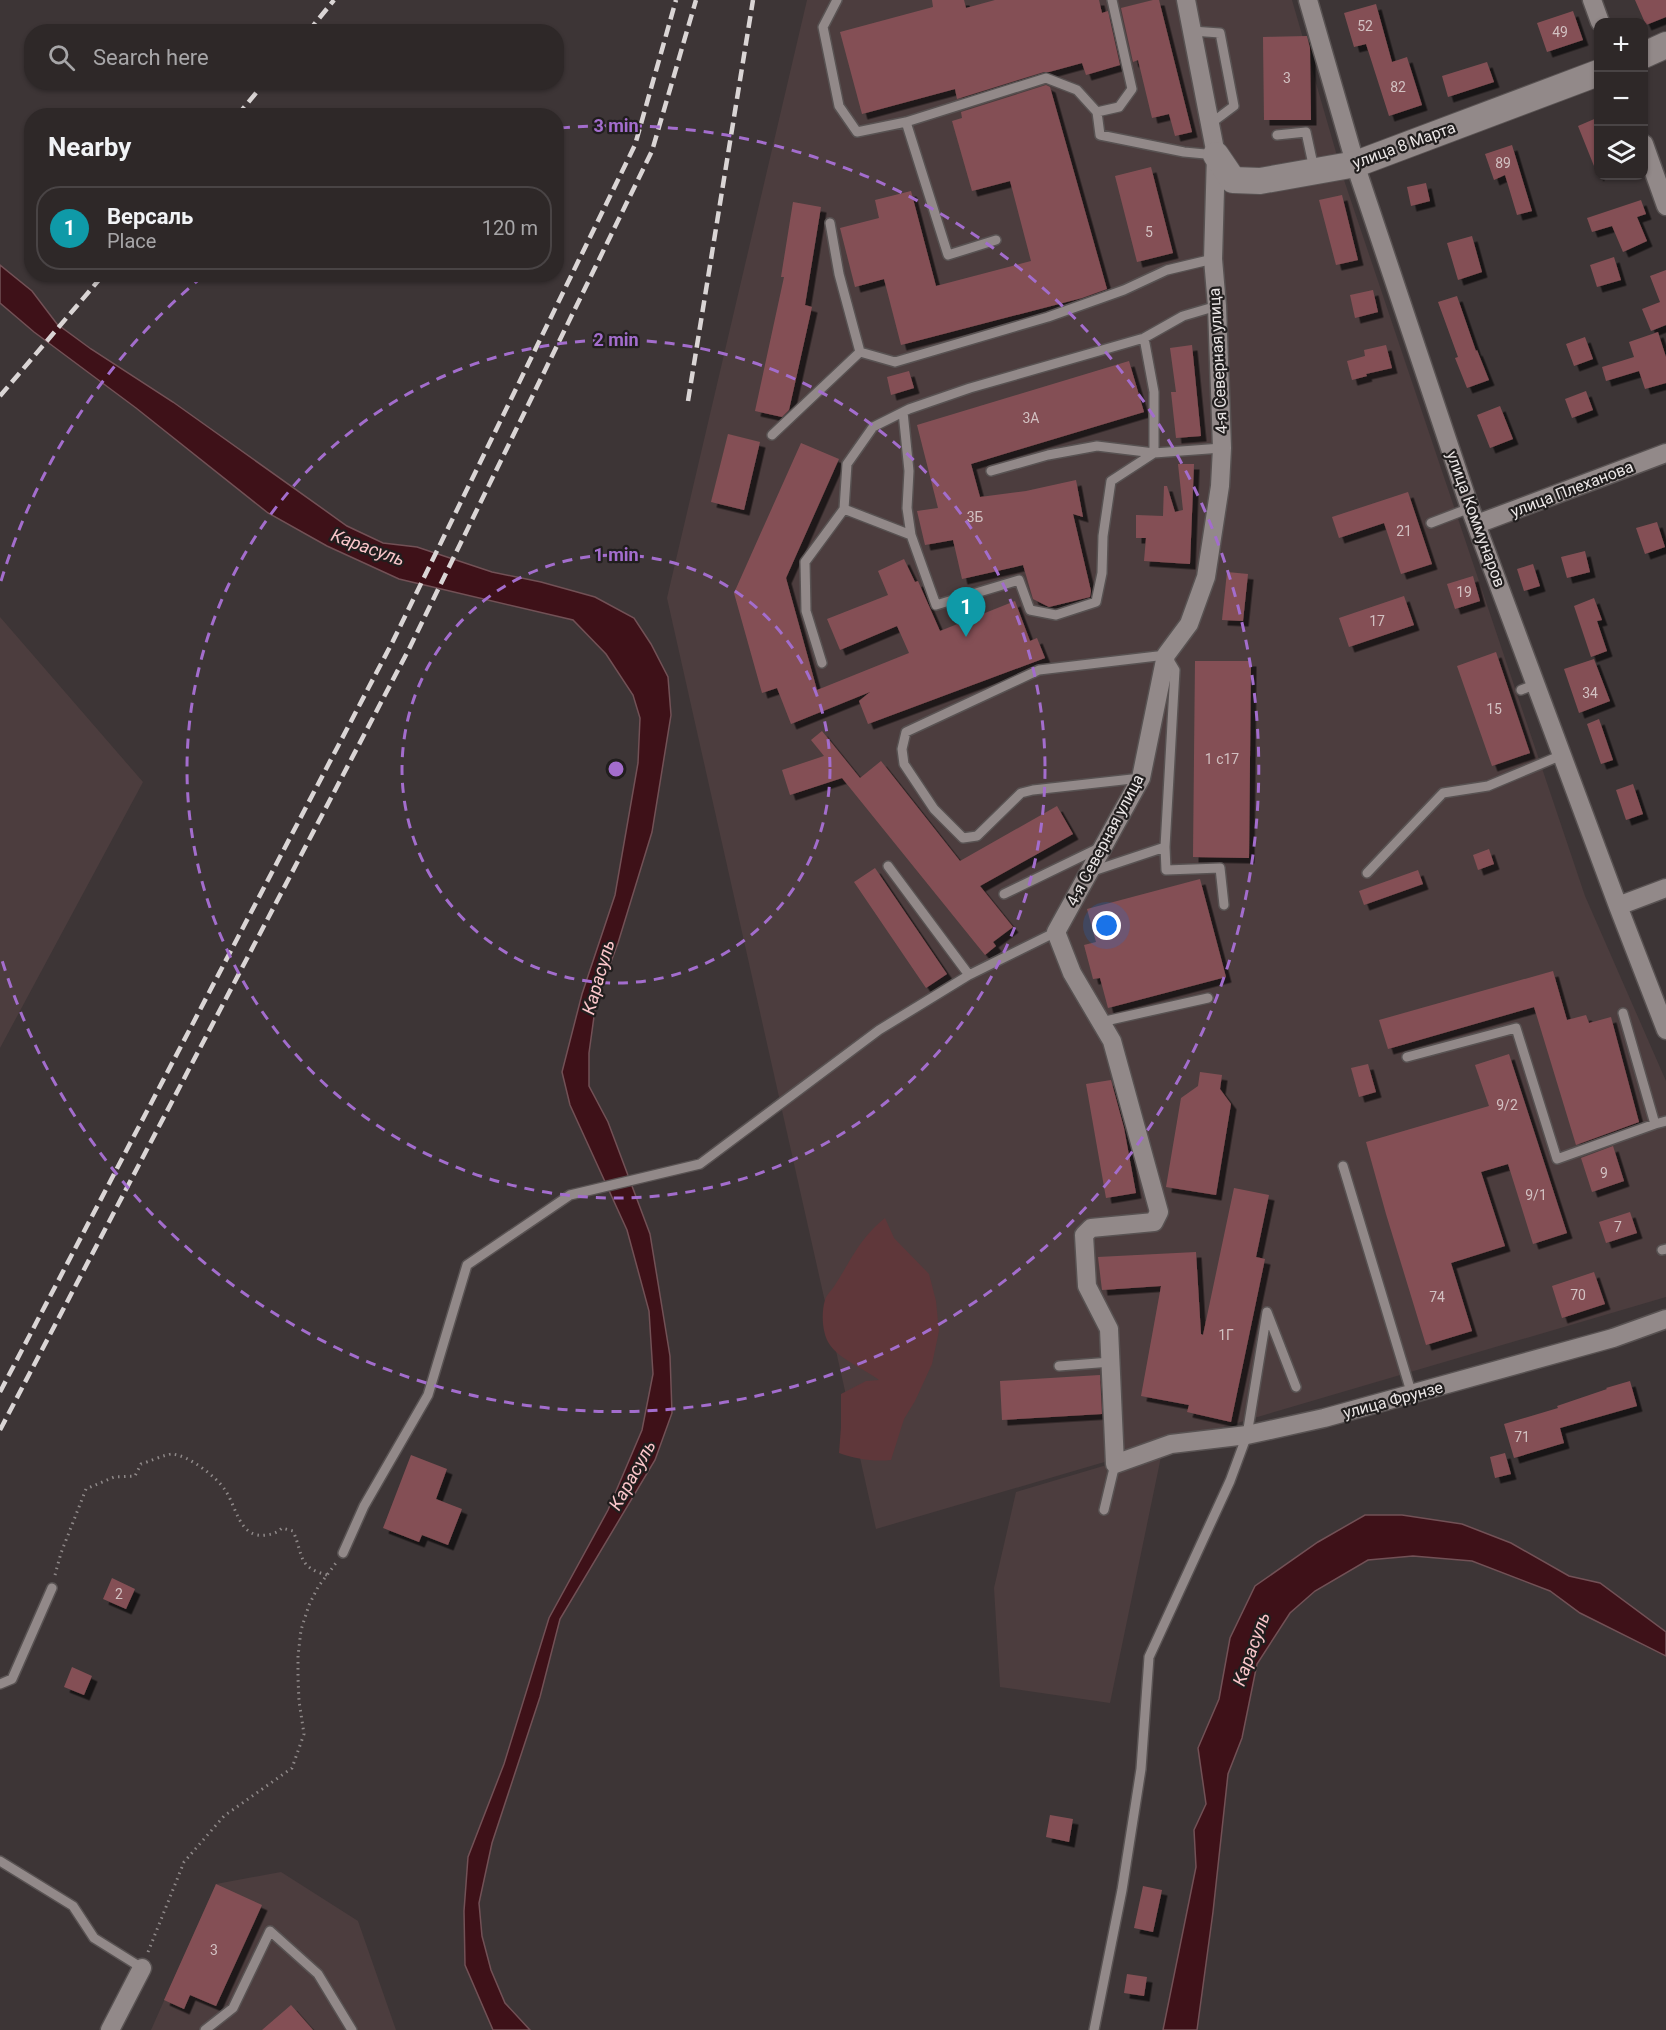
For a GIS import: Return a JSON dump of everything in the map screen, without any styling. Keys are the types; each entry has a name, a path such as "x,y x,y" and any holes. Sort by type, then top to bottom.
{"street":[{"name":"4-я Северная улица","path":"1056,932 1141,778 1166,655 1189,624 1206,577 1220,486 1222,448 1213,259 1216,155 1186,0"},
{"name":"улица Коммунаров","path":"1308,0 1356,164 1474,516 1528,687 1562,755 1666,1030"},
{"path":"1592,0 1599,18"},
{"path":"1648,53 1666,45"},
{"name":"улица 8 Марта","path":"1233,180 1260,182 1356,164 1594,75"},
{"path":"1214,201 1233,180 1216,155"},
{"path":"1648,155 1666,206"},
{"name":"улица Плеханова","path":"1474,516 1666,453"},
{"path":"1618,906 1666,888"},
{"path":"1056,932 1072,973 1112,1041 1159,1212 1154,1222 1090,1228 1084,1235 1087,1286 1109,1329 1115,1464"},
{"name":"улица Фрунзе","path":"1115,1464 1172,1444 1247,1435 1412,1395 1613,1338 1666,1319"},
{"path":"110,2030 142,1968"}],"lane":[{"path":"837,0 824,27 839,106 856,132 906,122 1046,78 1077,90 1097,112 1100,135 1184,152 1216,155"},
{"path":"1097,112 1119,107 1132,89 1112,0"},
{"path":"1192,31 1220,33 1232,95 1234,106 1209,124"},
{"path":"906,122 948,255 996,240"},
{"path":"1276,135 1306,132 1315,171"},
{"path":"830,223 839,274 860,352"},
{"path":"860,352 895,362 1048,317 1124,290 1167,270 1213,259"},
{"path":"822,663 806,611 805,562 844,509 847,464 873,427 903,412 970,387 1144,338 1183,316 1217,306"},
{"path":"1144,338 1154,392 1154,453"},
{"path":"772,435 860,352"},
{"path":"903,412 909,471 907,508 911,536 936,605 1019,580 1030,610 1056,615 1096,602 1102,573 1103,536 1111,481 1154,453"},
{"path":"991,471 1069,450 1097,446 1154,453 1222,448"},
{"path":"844,509 911,536"},
{"path":"1431,523 1474,516"},
{"path":"1141,778 1021,793 978,836 963,838 934,809 904,764 902,749 906,732 1039,670 1166,655 1175,670 1165,847 1166,870 1220,868 1224,905"},
{"path":"1367,873 1443,793 1488,786 1562,755"},
{"path":"1004,894 1103,846"},
{"path":"1089,873 1165,847"},
{"path":"888,866 969,975"},
{"path":"343,1553 364,1506 428,1395 467,1265 570,1195 700,1164 879,1030 969,975 1056,932"},
{"path":"1101,1022 1208,998"},
{"path":"1623,1013 1655,1124"},
{"path":"1407,1057 1516,1028 1557,1159 1666,1121"},
{"path":"1343,1166 1412,1395"},
{"path":"1094,2030 1122,1890 1141,1769 1149,1657 1230,1481 1247,1435 1267,1312 1296,1387"},
{"path":"1059,1366 1111,1362"},
{"path":"1104,1510 1115,1464"},
{"path":"0,1684 12,1679 52,1588"},
{"path":"0,1861 73,1906 94,1938 142,1968"},
{"path":"205,2030 233,2008 270,1931 318,1974 352,2030"}],"path":[{"path":"52,1588 61,1553 86,1489 114,1477 135,1476 141,1464 170,1453 181,1456 204,1469 225,1489 240,1522 249,1532 260,1536 277,1533 282,1528 293,1531 305,1565 312,1571 327,1575 309,1605 301,1630 297,1678 298,1701 304,1734 292,1768 224,1816 184,1862 142,1968"}],"shaded area":[{"path":"807,0 1292,0 1344,180 1585,896 1666,1081 1666,1297 876,1529 667,598"},
{"path":"0,617 143,782 0,1048"},
{"path":"885,1218 894,1238 929,1274 936,1301 939,1331 932,1364 904,1419 891,1460 878,1461 839,1453 841,1394 866,1381 879,1380 834,1350 825,1335 823,1317 827,1296 862,1242"},
{"path":"1162,1452 1110,1703 1000,1687 994,1588 1016,1492 1110,1464"},
{"path":"281,1872 358,1921 396,2030 151,2030 216,1884"}],"water":[{"name":"Карасуль","path":"0,265 32,291 57,324 173,402 347,526 383,543 417,547 492,572 541,582 595,597 634,618 668,677 671,715 652,832 618,943 596,1002 589,1053 589,1086 608,1122 650,1234 670,1356 672,1413 655,1460 560,1619 540,1697 492,1843 479,1903 482,1936 491,1970 505,2003 530,2030 493,2030 465,1965 464,1911 468,1857 504,1764 549,1618 608,1510 642,1430 653,1374 649,1311 627,1230 570,1105 562,1072 582,994 615,895 638,763 640,718 633,695 606,654 573,620 399,579 327,546 268,513 136,408 34,332 0,303"},
{"name":"Карасуль","path":"1365,1515 1402,1515 1462,1524 1511,1543 1569,1576 1600,1583 1666,1632 1666,1656 1580,1613 1550,1591 1472,1561 1413,1556 1368,1560 1315,1591 1290,1613 1257,1664 1242,1738 1228,1774 1197,2030 1163,2030 1196,1867 1194,1830 1206,1804 1198,1748 1219,1699 1230,1638 1255,1586 1318,1542"}],"building":[{"path":"932,0 964,0 966,8 995,0 1099,0 1102,13 1108,11 1120,65 1086,75 1082,63 1044,72 957,99 955,89 862,114 840,32 933,7"},
{"path":"1159,0 1192,132 1175,136 1169,114 1152,118 1138,60 1133,62 1121,8"},
{"path":"1635,0 1666,0 1666,17 1648,24 1648,18 1643,18"},
{"path":"1376,4 1392,62 1407,57 1422,105 1389,116 1366,44 1354,47 1344,13"},
{"path":"1573,11 1583,40 1547,52 1537,23"},
{"path":"1307,36 1310,48 1311,120 1264,120 1263,37"},
{"path":"1487,62 1494,82 1448,97 1442,76"},
{"path":"1046,85 1050,87 1107,289 1082,298 901,345 884,279 855,287 840,228 879,218 875,200 911,191 936,286 1031,261 1010,181 972,191 952,121 962,118 961,112"},
{"path":"1594,119 1594,166 1578,126"},
{"path":"1512,145 1532,211 1517,215 1505,175 1494,180 1485,154"},
{"path":"1151,167 1173,253 1137,262 1115,176"},
{"path":"1426,183 1430,201 1411,206 1407,187"},
{"path":"1342,195 1358,260 1336,265 1319,200"},
{"path":"1641,200 1646,214 1637,217 1647,241 1623,252 1612,226 1592,232 1587,218"},
{"path":"793,202 821,207 805,305 812,307 789,410 782,417 755,411 784,277 781,277"},
{"path":"1472,236 1482,272 1458,280 1447,243"},
{"path":"1614,257 1621,280 1597,287 1590,265"},
{"path":"1666,270 1666,325 1651,331 1642,309 1660,302 1650,276"},
{"path":"1373,290 1378,312 1355,318 1350,295"},
{"path":"1457,296 1476,351 1489,380 1467,388 1438,302"},
{"path":"1658,332 1666,357 1666,383 1645,389 1639,371 1606,381 1602,367 1634,357 1629,342"},
{"path":"1585,337 1593,359 1574,366 1566,344"},
{"path":"1192,345 1201,436 1176,438 1171,392 1176,392 1170,348"},
{"path":"1386,345 1392,368 1352,380 1347,361 1365,356 1364,350"},
{"path":"1129,361 1144,412 971,464 980,497 1026,491 1076,480 1083,517 1073,514 1091,591 1090,597 1049,607 1033,599 1023,565 962,579 953,540 925,545 917,511 938,508 917,425"},
{"path":"909,371 914,388 891,395 887,377"},
{"path":"1586,391 1593,410 1572,418 1565,399"},
{"path":"1500,406 1513,439 1490,448 1477,415"},
{"path":"728,434 760,442 744,510 711,502"},
{"path":"801,443 839,459 786,578 817,690 909,653 897,626 840,650 827,619 888,595 878,571 904,559 915,582 918,581 940,631 1015,601 1030,641 1037,638 1045,658 868,724 859,701 870,692 791,724 777,688 762,693 734,593"},
{"path":"1178,464 1194,464 1190,564 1144,561 1146,538 1136,538 1136,515 1163,516 1164,486 1167,486 1175,512 1183,510"},
{"path":"1408,492 1432,564 1401,574 1384,523 1339,538 1332,517"},
{"path":"1657,522 1665,547 1645,554 1636,528"},
{"path":"1585,551 1590,572 1567,578 1561,557"},
{"path":"1533,564 1540,586 1524,591 1517,569"},
{"path":"1227,572 1248,574 1243,621 1222,620"},
{"path":"1473,576 1480,601 1455,609 1447,584"},
{"path":"1404,596 1414,625 1349,647 1339,618"},
{"path":"1594,598 1602,620 1597,621 1607,651 1591,657 1574,606"},
{"path":"1496,652 1530,753 1492,766 1457,666"},
{"path":"1594,659 1610,701 1579,713 1564,669"},
{"path":"1195,661 1251,661 1249,858 1193,857"},
{"path":"1599,719 1613,760 1601,764 1587,724"},
{"path":"822,731 860,778 881,761 960,861 1057,806 1073,834 980,886 1013,927 993,942 996,946 985,955 842,778 790,795 782,770 824,756 811,740"},
{"path":"1633,784 1643,814 1626,820 1616,790"},
{"path":"1489,849 1494,864 1478,870 1473,855"},
{"path":"875,868 947,974 926,988 854,882"},
{"path":"1418,870 1423,884 1364,905 1359,891"},
{"path":"1200,879 1226,977 1108,1008 1100,978 1093,979 1084,945 1096,942 1087,909"},
{"path":"1553,971 1567,1020 1586,1015 1589,1023 1611,1017 1639,1122 1576,1145 1534,1007 1388,1049 1379,1020"},
{"path":"1509,1054 1567,1233 1533,1244 1508,1164 1481,1172 1505,1246 1451,1263 1472,1331 1426,1345 1366,1142 1489,1106 1475,1065"},
{"path":"1368,1064 1376,1092 1359,1097 1351,1068"},
{"path":"1200,1072 1222,1075 1220,1089 1231,1104 1216,1195 1166,1187 1181,1098 1198,1086"},
{"path":"1111,1080 1124,1128 1136,1193 1106,1198 1086,1084"},
{"path":"1613,1146 1624,1181 1592,1192 1581,1158"},
{"path":"1234,1188 1269,1195 1256,1257 1265,1259 1231,1422 1187,1412 1189,1405 1141,1396 1161,1286 1102,1290 1098,1257 1196,1252 1201,1334 1203,1335"},
{"path":"1630,1212 1637,1233 1606,1243 1599,1222"},
{"path":"1594,1272 1605,1304 1562,1318 1552,1286"},
{"path":"1100,1375 1102,1414 1002,1420 1000,1381"},
{"path":"1630,1381 1637,1406 1560,1428 1564,1443 1514,1458 1504,1424 1558,1408 1557,1406"},
{"path":"1505,1453 1511,1474 1495,1478 1490,1457"},
{"path":"411,1455 447,1469 436,1499 462,1509 448,1545 422,1535 419,1542 383,1528"},
{"path":"112,1578 135,1589 126,1609 103,1599"},
{"path":"72,1667 92,1676 84,1695 64,1687"},
{"path":"1050,1815 1073,1819 1069,1842 1046,1837"},
{"path":"216,1884 262,1905 216,2006 190,1995 184,2009 164,2000"},
{"path":"1143,1886 1162,1890 1153,1932 1134,1928"},
{"path":"1127,1974 1147,1977 1144,1996 1124,1993"},
{"path":"291,2005 313,2030 262,2030"}],"railway":[{"path":"314,24 334,0"},
{"path":"0,1392 393,641 635,145 676,0"},
{"path":"0,1430 409,649 652,151 696,0"},
{"path":"688,401 753,0"},
{"path":"244,108 258,90"},
{"path":"0,396 97,282"}],"place":[{"name":"Версаль","path":"966,637"}]}
